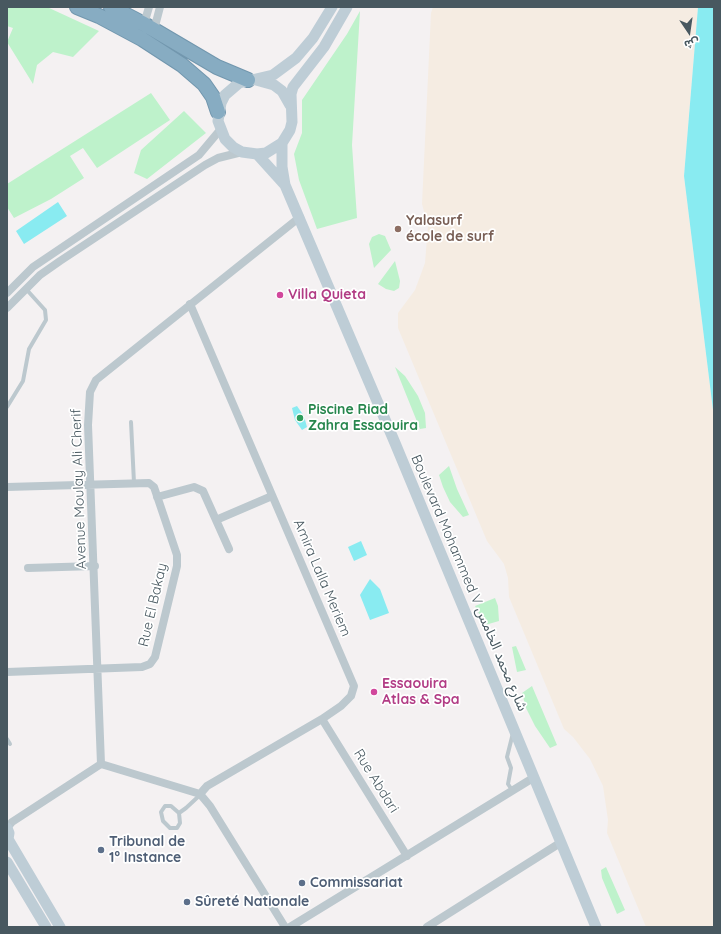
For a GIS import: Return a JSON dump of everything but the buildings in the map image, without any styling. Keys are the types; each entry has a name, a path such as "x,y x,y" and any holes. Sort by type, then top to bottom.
{"highway":[{"path":"77,7 99,16 142,39 182,65 204,84 213,97 218,112"},
{"path":"111,7 149,27 217,67 252,80"}],"street":[{"path":"149,7 149,27"},
{"path":"149,27 160,7"},
{"path":"332,7 313,38 298,57 273,75 239,83 225,95 218,112 220,130 233,147 242,152 256,154 266,153 282,143 290,130 293,115 291,107 291,94 293,87 324,47 347,7"},
{"path":"252,80 270,83 282,91 291,107"},
{"path":"7,293 34,267 50,255 199,155 220,130"},
{"path":"282,143 282,167 285,185"},
{"path":"7,308 40,275 192,173 218,158 242,152"},
{"path":"256,154 285,185"},
{"name":"Boulevard Mohammed V شارع محمد الخامس","path":"285,185 300,217 596,927"},
{"name":"Avenue Moulay Ali Cherif","path":"101,764 90,485 88,405 90,392 96,380 300,217"},
{"name":"Amira Lalla Meriem","path":"190,304 354,686 350,696 341,706 322,719 207,786 200,794"},
{"name":"Rue El Bakay","path":"7,487 149,483 154,486 177,555 177,566 155,657 150,664 142,667 98,667 7,672"},
{"path":"157,497 194,487 204,491 229,549"},
{"path":"216,520 272,496"},
{"path":"28,568 94,566"},
{"name":"Rue Abdari","path":"322,719 407,856"},
{"path":"60,927 7,834 12,822 101,764 200,794 210,806 284,927"},
{"path":"290,927 533,778"},
{"path":"427,927 560,843"},
{"path":"7,862 46,927"}],"lane":[{"path":"7,407 23,381 29,349 46,320 45,310 26,289"},
{"path":"131,422 134,483"},
{"path":"512,790 508,784 510,768 507,757 514,731"},
{"path":"7,739 10,744"},
{"path":"179,812 186,808 200,794"},
{"path":"165,806 171,806 179,812 180,823 177,828 170,828 163,821 161,812 165,806"}],"green space":[{"path":"7,7 47,7 99,31 73,57 53,52 37,65 33,84 7,42 13,28 7,26"},
{"path":"360,11 352,145 357,218 317,229 299,180 294,154 302,133 302,100 347,34"},
{"path":"151,93 170,120 97,168 83,148 70,156 84,178 51,199 14,218 7,207 7,184"},
{"path":"184,111 206,133 147,179 134,173 141,150"},
{"path":"379,234 385,236 391,250 374,268 369,244 372,237"},
{"path":"395,261 400,281 399,288 394,291 386,289 378,284"},
{"path":"395,367 405,376 418,396 425,413 426,428 420,429"},
{"path":"449,466 457,489 469,515 463,517 450,502 443,487 439,475"},
{"path":"495,598 498,606 499,621 485,625 475,606"},
{"path":"516,646 526,670 517,672 512,647"},
{"path":"532,686 557,745 550,748 535,726 526,708 522,693"},
{"path":"606,867 625,910 617,914 602,878 601,870"}],"sand":[{"path":"433,7 698,7 684,176 714,418 714,927 646,927 607,833 608,820 603,786 590,759 573,737 564,729 509,597 508,578 504,564 487,541 398,328 398,313 415,290 425,263 428,226 422,204 431,13"}],"water":[{"path":"698,7 714,7 714,418 684,176"},
{"path":"58,202 67,216 24,244 16,231"},
{"name":"Piscine Riad Zahra Essaouira","path":"297,406 304,416 307,427 302,430 295,420 292,408"},
{"path":"361,541 367,555 354,561 348,547"},
{"path":"370,579 380,589 389,613 370,620 360,595"}],"place":[{"name":"Yalasurf école de surf","path":"398,229"},
{"name":"Villa Quieta","path":"280,295"},
{"name":"Piscine Riad Zahra Essaouira","path":"300,418"},
{"name":"Essaouira Atlas & Spa","path":"374,692"},
{"name":"Tribunal de 1° Instance","path":"101,850"},
{"name":"Commissariat","path":"302,883"},
{"name":"Sûreté Nationale","path":"187,902"}]}
